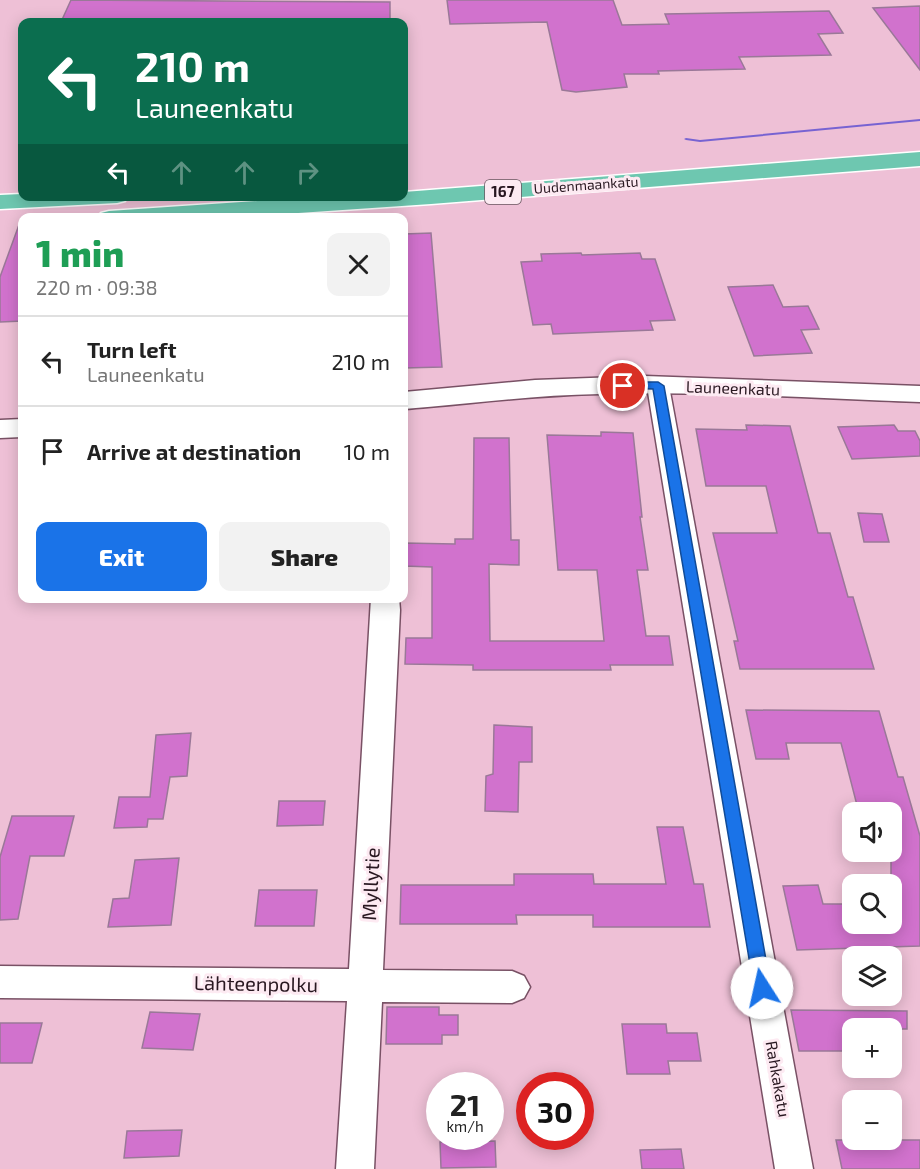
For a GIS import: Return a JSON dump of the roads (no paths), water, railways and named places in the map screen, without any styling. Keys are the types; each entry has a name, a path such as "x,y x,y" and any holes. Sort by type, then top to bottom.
{"main road":[{"name":"Uudenmaankatu","path":"408,182 920,144"},
{"name":"Uudenmaankatu","path":"408,198 920,159"},
{"path":"0,202 20,201"},
{"name":"Uudenmaankatu","path":"186,213 370,201"},
{"path":"0,223 18,222"}],"street":[{"name":"Launeenkatu","path":"408,401 555,387 658,386 920,394"},
{"name":"Rahkakatu","path":"658,386 794,1169"},
{"path":"0,429 18,428"},
{"name":"Myllytie","path":"355,1169 385,603"},
{"name":"Lähteenpolku","path":"0,982 512,987"}],"waterway":[{"path":"686,139 700,141 920,120"}]}
